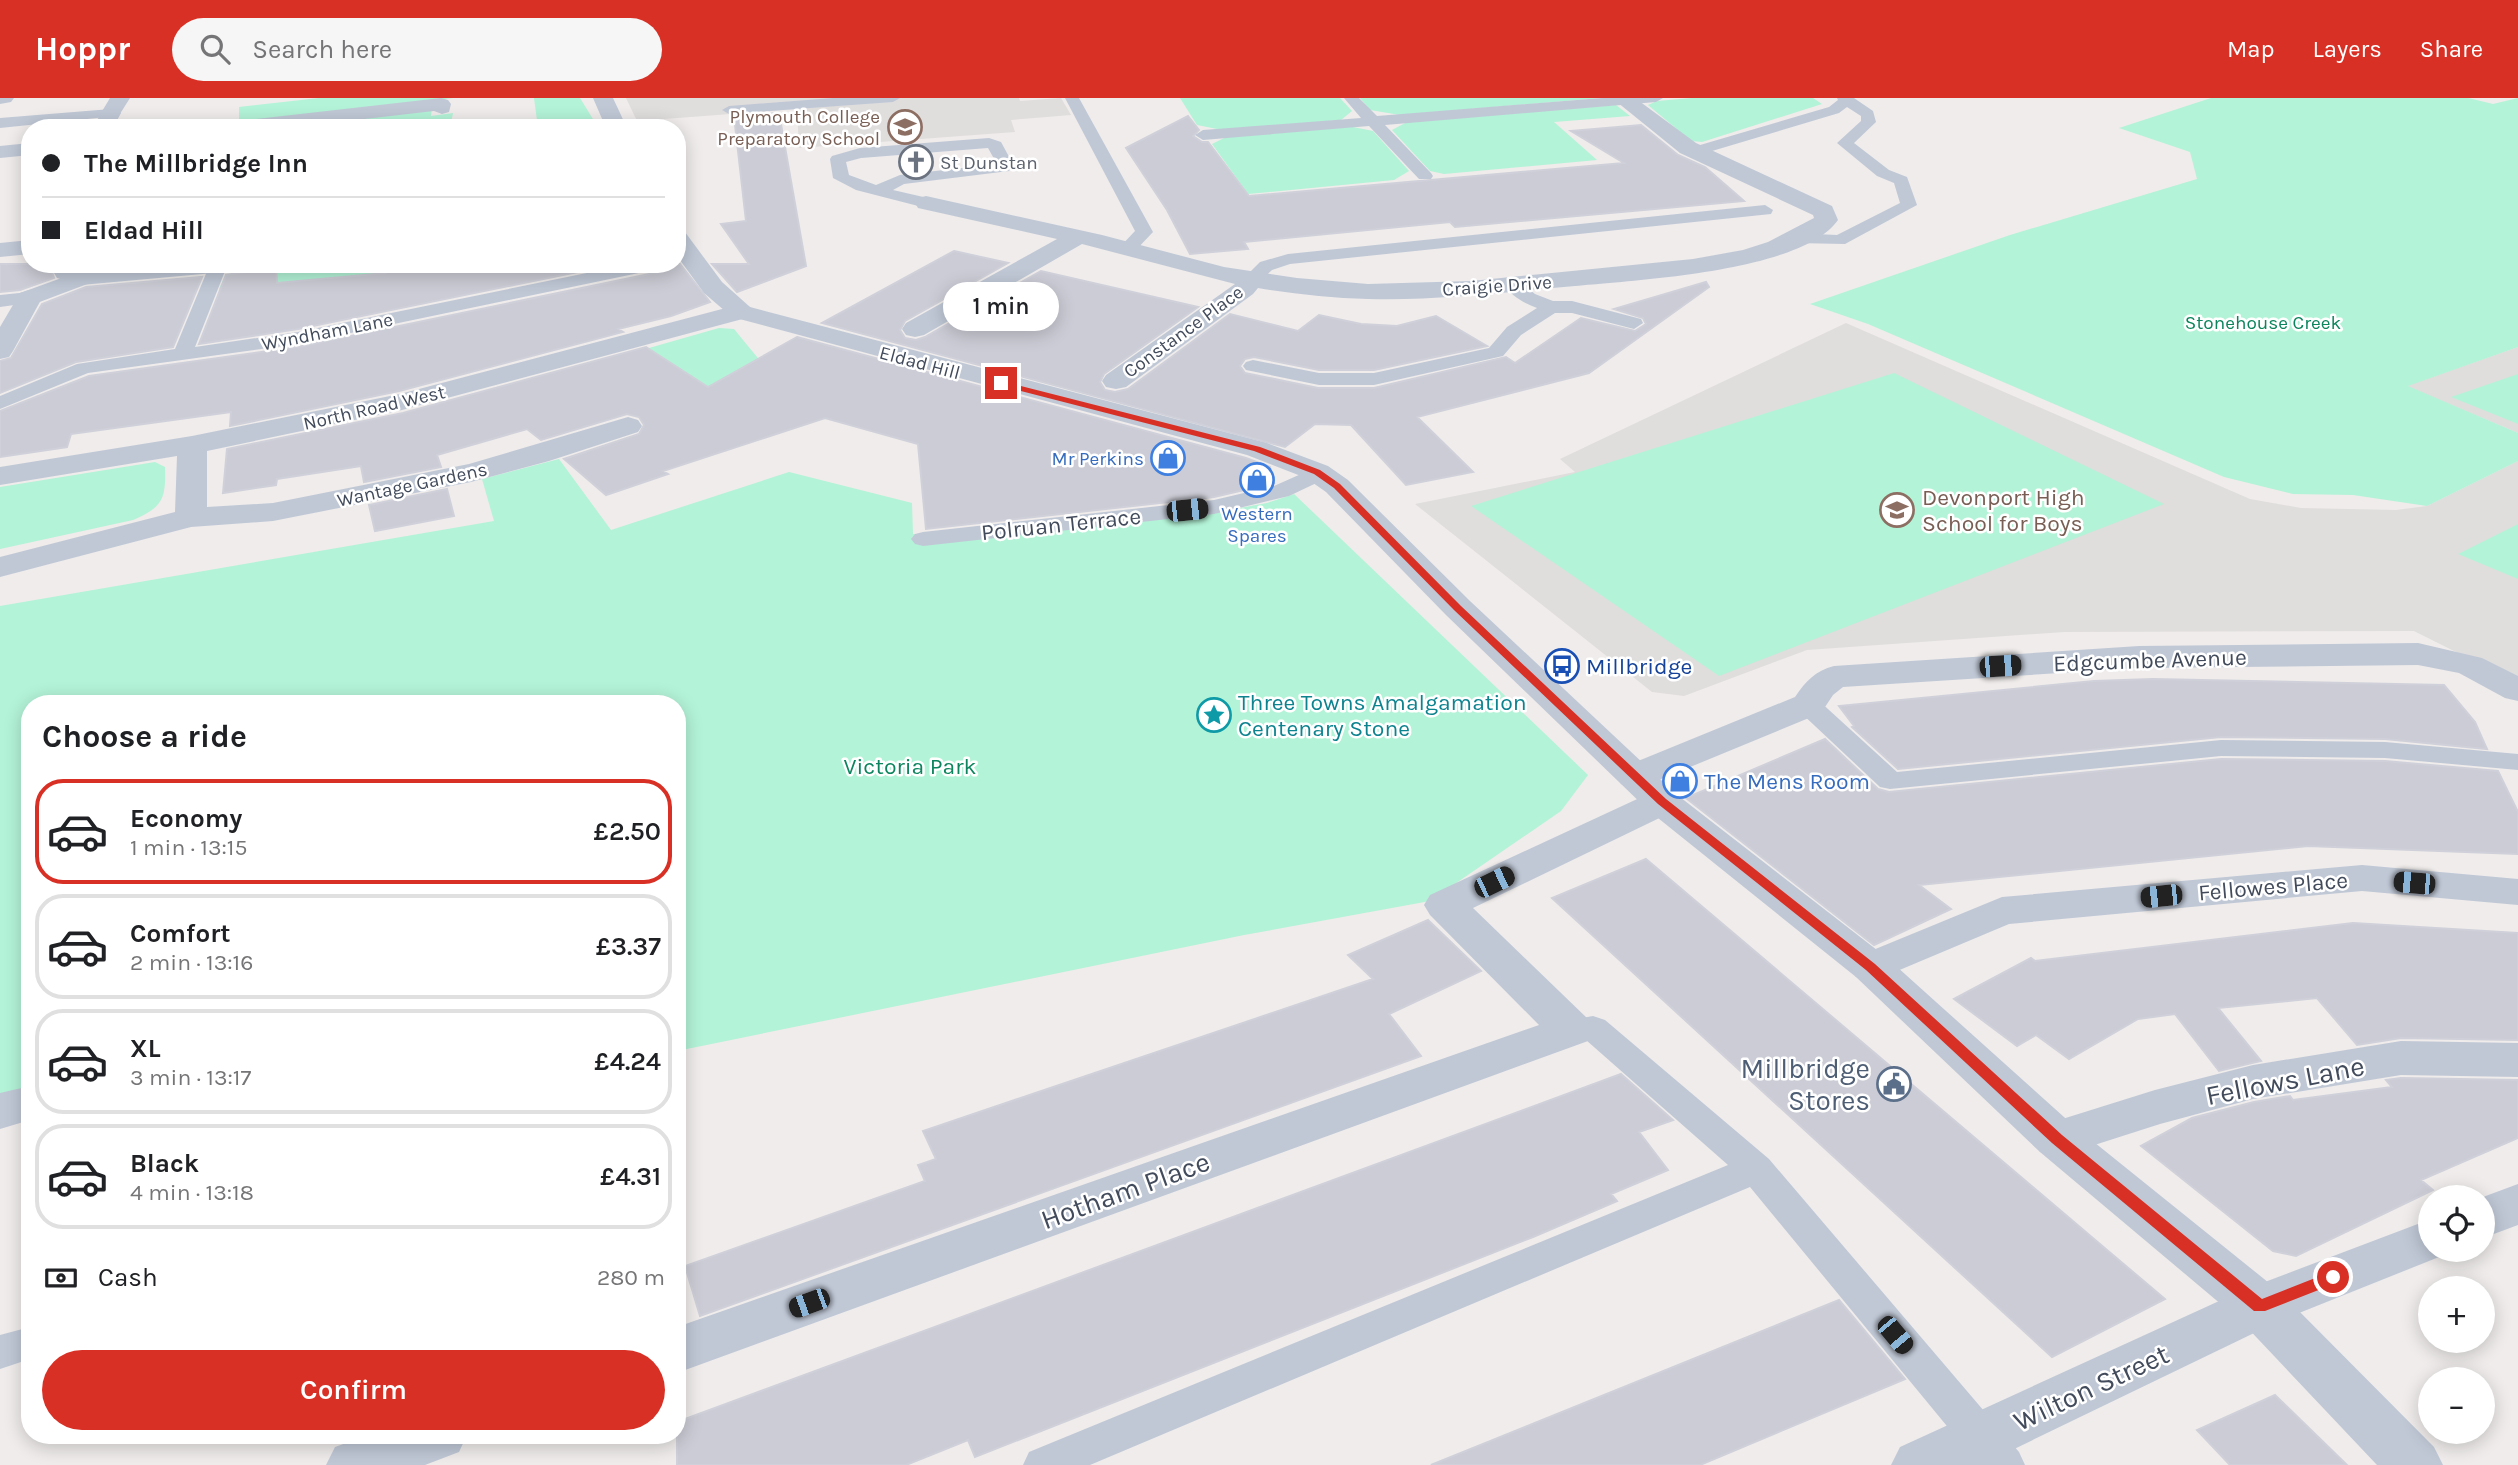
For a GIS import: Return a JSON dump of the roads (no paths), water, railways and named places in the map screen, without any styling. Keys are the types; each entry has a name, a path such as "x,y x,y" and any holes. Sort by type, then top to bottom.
{"street":[{"path":"603,98 613,119"},
{"name":"Craigie Drive","path":"926,203 1128,248 1185,266 1250,281 1337,290 1405,291 1512,284 1704,265 1763,251 1810,232 1826,220 1824,211 1696,151 1624,99"},
{"path":"308,119 441,104 442,108"},
{"path":"0,152 21,150"},
{"path":"915,329 1078,237"},
{"path":"0,250 21,248"},
{"path":"686,257 725,301 741,312"},
{"path":"0,351 29,298 73,273"},
{"name":"Constance Place","path":"1116,381 1244,289 1250,281"},
{"name":"North Road West","path":"0,476 192,445 402,402 741,312"},
{"name":"Eldad Hill","path":"741,312 1033,392 1257,449 1328,480"},
{"name":"Wantage Gardens","path":"0,567 191,518 273,512 471,474 628,426"},
{"path":"191,518 192,445"},
{"path":"1328,480 1648,789 1871,967 2057,1139 2260,1306 2414,1465"},
{"name":"Edgcumbe Avenue","path":"1572,1030 1445,905 1648,789 1808,705 1819,688 1834,677 2139,657 2418,654 2470,665 2518,690"},
{"name":"Fellowes Place","path":"1871,967 2002,911 2362,878 2518,892"},
{"name":"Hotham Place","path":"686,1347 1572,1030"},
{"name":"Fellows Lane","path":"2057,1139 2155,1108 2253,1082 2401,1058 2518,1060"},
{"path":"0,1111 21,1105"},
{"path":"2495,1213 2518,1204"},
{"name":"Wilton Street","path":"1920,1465 1993,1452 2260,1306 2418,1244"},
{"path":"350,1465 353,1444"},
{"path":"355,1465 414,1444"}],"lane":[{"path":"729,110 893,98"},
{"path":"1072,98 1144,232 1128,248"},
{"path":"1351,98 1426,176"},
{"path":"1203,135 1656,98"},
{"path":"1696,151 1834,110 1845,99 1868,114 1869,122 1845,143 1883,173 1901,180 1909,205 1839,240 1794,238"},
{"path":"44,119 111,113"},
{"path":"0,123 21,121"},
{"path":"877,191 900,180 1003,168 1005,164 996,145 989,143 860,153 838,159 841,178 877,191 926,203"},
{"path":"1250,281 1266,266 1287,259 1765,210"},
{"path":"182,355 223,273"},
{"name":"Wyndham Lane","path":"0,403 85,368 298,338 614,273"},
{"path":"1512,284 1528,298 1551,307 1572,307 1634,323"},
{"path":"0,301 29,298"},
{"path":"1253,366 1319,379 1374,379 1496,352 1514,331 1551,307"},
{"name":"Polruan Terrace","path":"923,539 1214,507 1328,480"},
{"path":"1808,705 1890,781 2221,748 2385,750 2518,762"},
{"path":"1572,1030 1593,1028 1756,1169 1993,1452"},
{"path":"1044,1465 1756,1169"},
{"path":"0,1352 21,1346"}],"place":[{"name":"Plymouth College Preparatory School","path":"905,127"},
{"name":"St Dunstan","path":"916,162"},
{"name":"Mr Perkins","path":"1168,458"},
{"name":"Western Spares","path":"1257,480"},
{"name":"Devonport High School for Boys","path":"1897,510"},
{"name":"Millbridge","path":"1562,666"},
{"name":"Three Towns Amalgamation Centenary Stone","path":"1214,715"},
{"name":"The Mens Room","path":"1680,781"},
{"name":"Millbridge Stores","path":"1894,1084"}],"park label":[{"name":"Stonehouse Creek","path":"2263,322"},
{"name":"Victoria Park","path":"910,766"}]}
